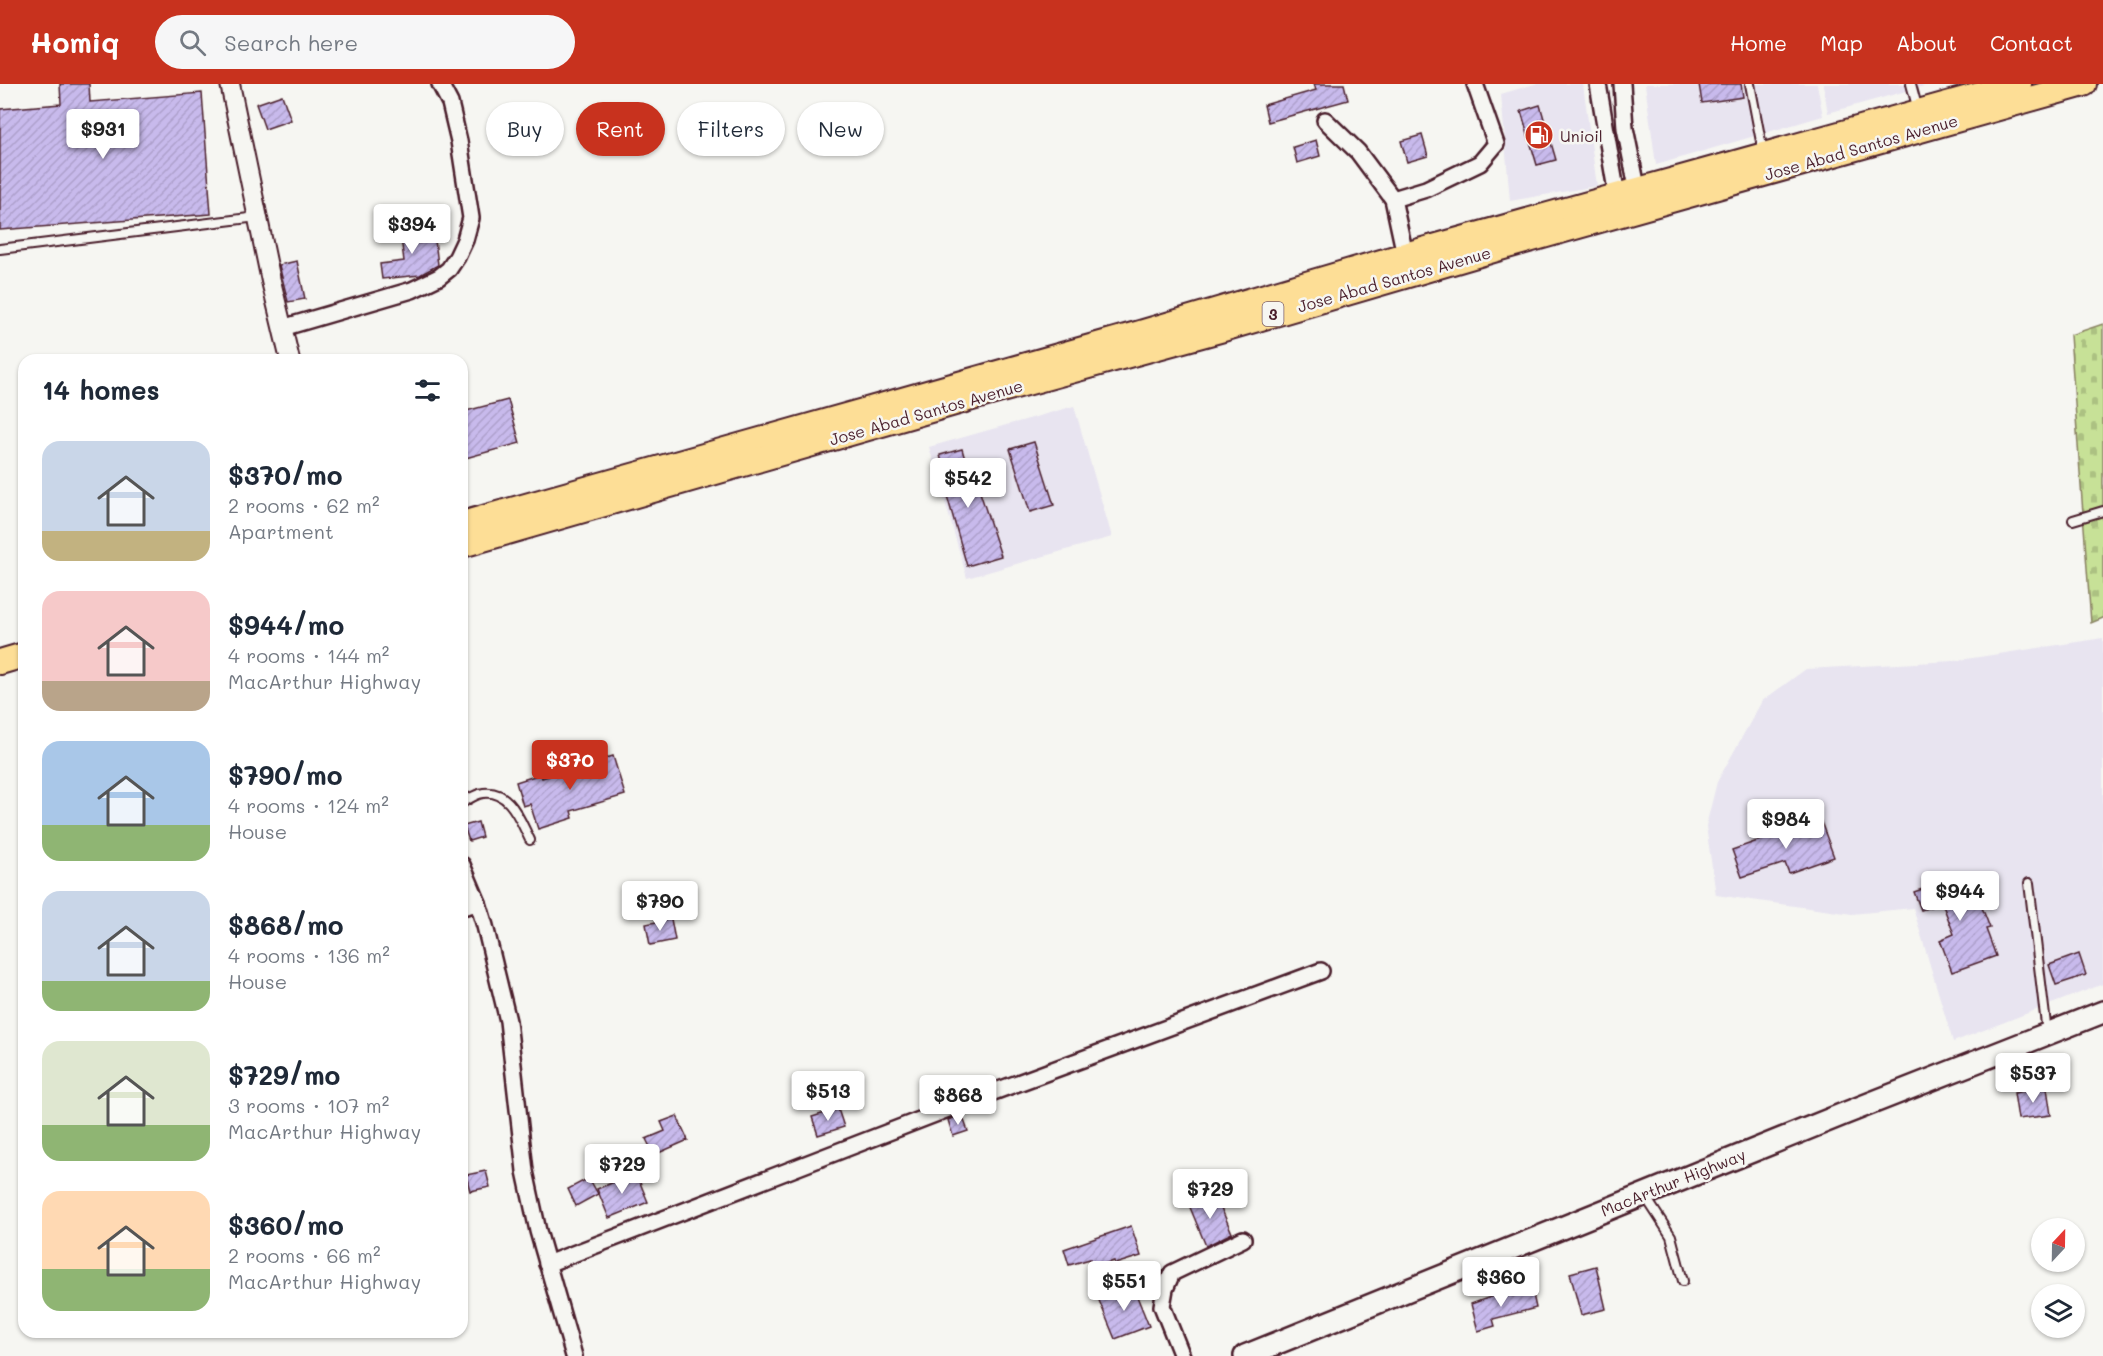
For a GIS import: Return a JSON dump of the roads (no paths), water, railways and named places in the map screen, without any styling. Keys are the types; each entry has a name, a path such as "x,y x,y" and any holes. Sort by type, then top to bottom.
{"highway":[{"name":"Jose Abad Santos Avenue","path":"1922,121 2019,84"},
{"name":"Jose Abad Santos Avenue","path":"468,522 1140,333 1407,265 1922,121 2084,84"},
{"name":"Jose Abad Santos Avenue","path":"468,543 972,398 1220,330 1407,265"},
{"path":"0,662 18,657"}],"main road":[{"name":"MacArthur Highway","path":"1245,1356 1846,1113 2103,1012"}],"street":[{"path":"230,84 289,354"},
{"path":"282,327 412,290 439,278 453,263 465,240 471,218 459,141 450,104 440,84"},
{"path":"1393,199 1426,189 1480,163 1497,144 1475,84"},
{"path":"1598,84 1608,142 1629,203"},
{"path":"1622,84 1628,139 1629,203"},
{"path":"1602,111 1624,106"},
{"path":"1324,120 1358,152 1393,199 1407,265"},
{"path":"1608,142 1628,139"},
{"path":"468,879 478,903 508,1021 525,1172 547,1264 574,1356"},
{"path":"468,906 478,903"},
{"path":"547,1264 961,1104 1321,971"},
{"path":"1182,1356 1162,1306 1165,1289 1172,1274 1243,1239"}],"lane":[{"path":"1750,84 1766,165"},
{"path":"1911,84 1922,121"},
{"path":"0,249 257,217"},
{"path":"2073,520 2103,511"},
{"path":"468,800 480,794 496,794 510,801 530,840"},
{"path":"2030,883 2048,1034"},
{"path":"1644,1194 1671,1236 1683,1281"}],"place":[{"name":"Unioil","path":"1539,135"}]}
